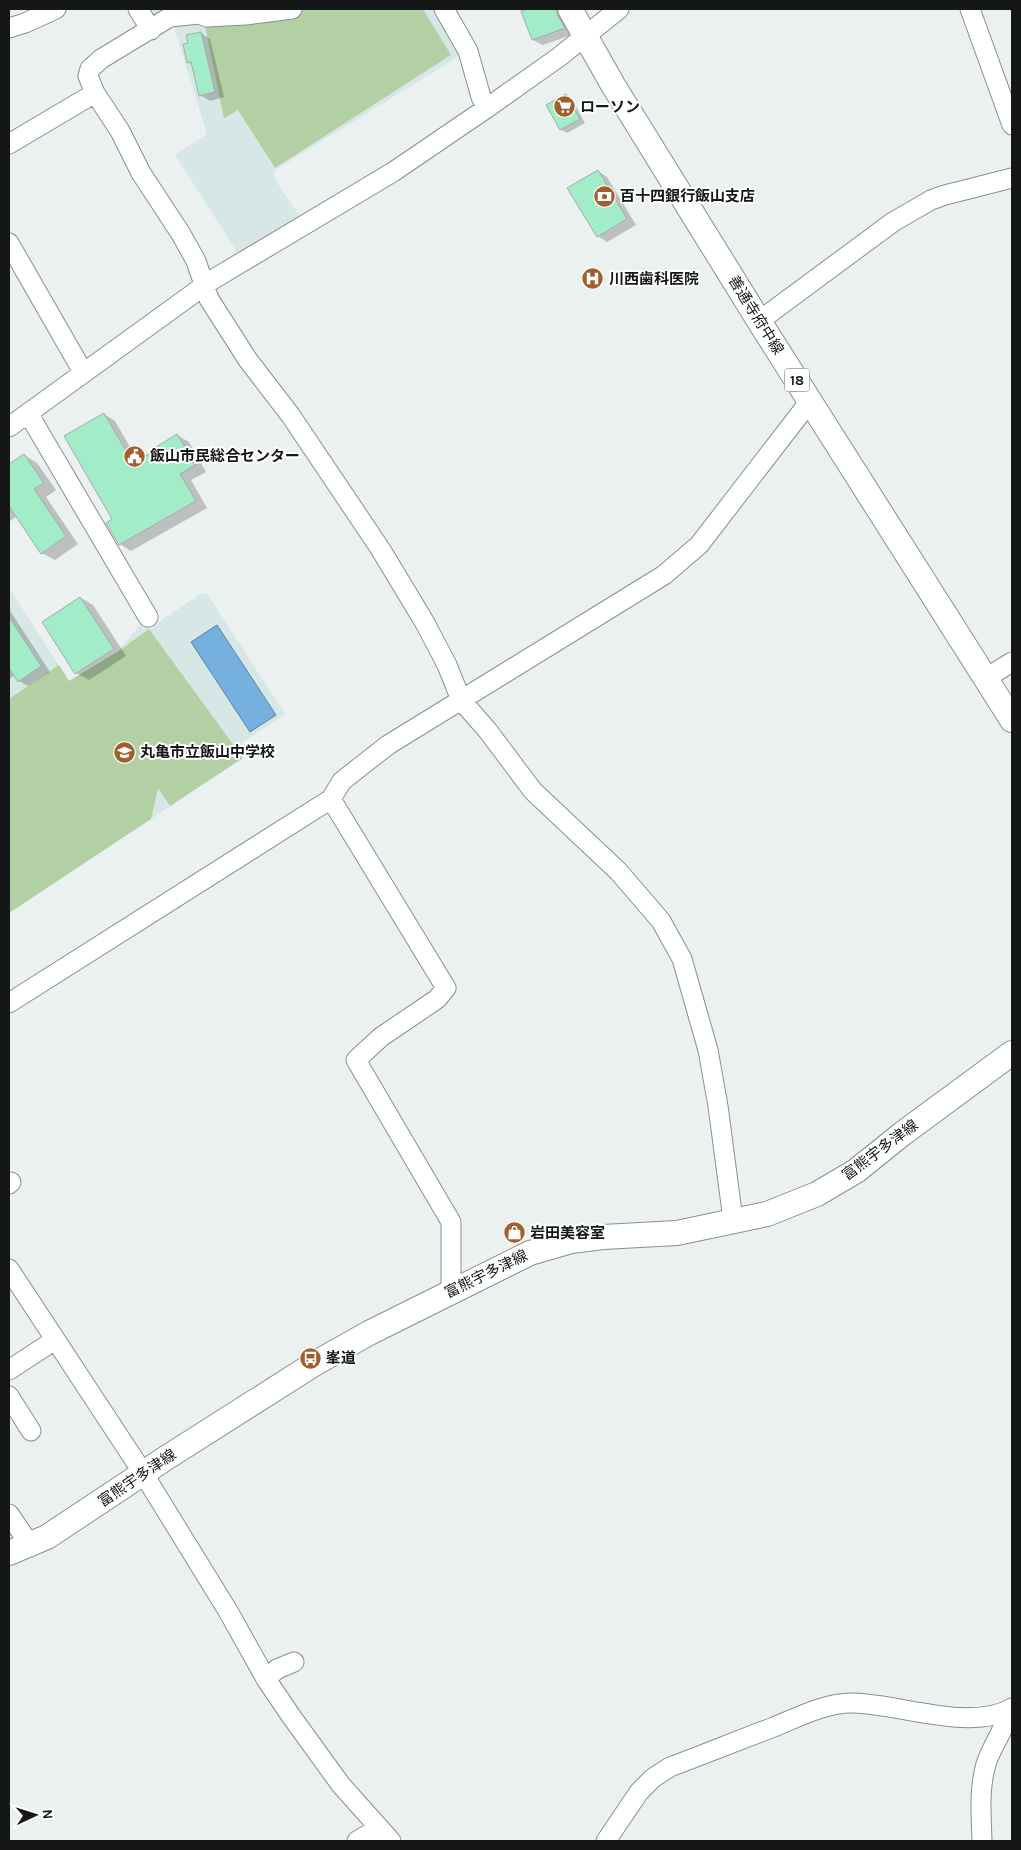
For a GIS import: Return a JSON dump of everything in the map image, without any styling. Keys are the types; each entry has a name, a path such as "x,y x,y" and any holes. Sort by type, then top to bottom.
{"main road":[{"name":"善通寺府中線","path":"570,9 613,85 759,321 1012,720"},
{"name":"富熊宇多津線","path":"19,1549 47,1538 143,1473 314,1364 369,1333 530,1253 551,1245 572,1241 603,1237 677,1233 767,1214 817,1194 856,1171 910,1128 1012,1054"}],"street":[{"path":"9,28 56,9"},
{"path":"138,9 151,30"},
{"path":"292,9 246,15 207,17 199,14 170,17 101,59 90,69 88,76 95,92 120,131 140,173 181,234 196,261 209,299 248,360 291,416 381,550 425,623 447,666 461,700 488,731 533,791 618,871 661,921 682,959 708,1050 718,1106 733,1220"},
{"path":"444,9 468,51 481,97 487,108"},
{"path":"9,427 204,286 393,172 487,108 560,57 620,9"},
{"path":"970,9 1012,125"},
{"path":"9,144 95,92"},
{"path":"759,321 892,222 945,194 1012,178"},
{"path":"9,244 14,263 83,372"},
{"path":"9,1003 331,799 342,780 388,745 664,576 699,544 810,401"},
{"path":"28,413 148,617"},
{"path":"986,678 1012,662"},
{"path":"331,799 446,988 437,999 381,1036 356,1060 451,1222 451,1291"},
{"path":"9,1269 143,1473 228,1611 266,1679 317,1753 385,1835 357,1841"},
{"path":"9,1370 55,1340"},
{"path":"9,1396 31,1432"},
{"path":"9,1514 19,1549"},
{"path":"266,1679 277,1669 294,1662"},
{"path":"606,1841 639,1792 653,1778 670,1767 821,1708 853,1702 929,1714 975,1717 993,1715 1010,1709"},
{"path":"982,1838 982,1783 986,1763 1006,1724 1010,1709"}],"shaded area":[{"path":"143,9 439,9 464,53 277,169 273,175 301,218 242,254 237,252 175,155 207,134 172,21 155,32"},
{"name":"丸亀市立飯山中学校","path":"9,588 69,681 117,652 144,620 150,628 202,593 208,595 285,714 236,747 243,758 9,913"}],"green space":[{"path":"301,9 423,9 451,55 275,168 238,110 224,118 204,21"},
{"name":"丸亀市立飯山中学校","path":"149,629 243,758 170,806 158,788 151,819 9,913 9,699 59,665 69,681 117,652"}],"water":[{"path":"217,625 276,715 250,732 191,642"}],"building":[{"path":"528,9 556,9 565,28 532,40 521,11"},
{"path":"201,32 215,92 199,96 191,62 187,63 183,44 188,43 186,35"},
{"path":"566,94 580,119 560,130 546,105"},
{"path":"598,170 627,219 597,237 567,188"},
{"path":"104,413 133,463 177,434 195,465 180,474 196,501 119,545 106,523 112,519 64,436"},
{"path":"24,454 44,483 34,489 66,536 41,554 9,506 9,464"},
{"path":"80,597 114,649 75,674 42,622"},
{"path":"9,617 41,666 18,682 9,668"}],"place":[{"name":"ローソン","path":"564,107"},
{"name":"百十四銀行飯山支店","path":"604,196"},
{"name":"川西歯科医院","path":"593,279"},
{"name":"飯山市民総合センター","path":"134,456"},
{"name":"丸亀市立飯山中学校","path":"124,752"},
{"name":"岩田美容室","path":"514,1233"},
{"name":"峯道","path":"310,1358"}]}
